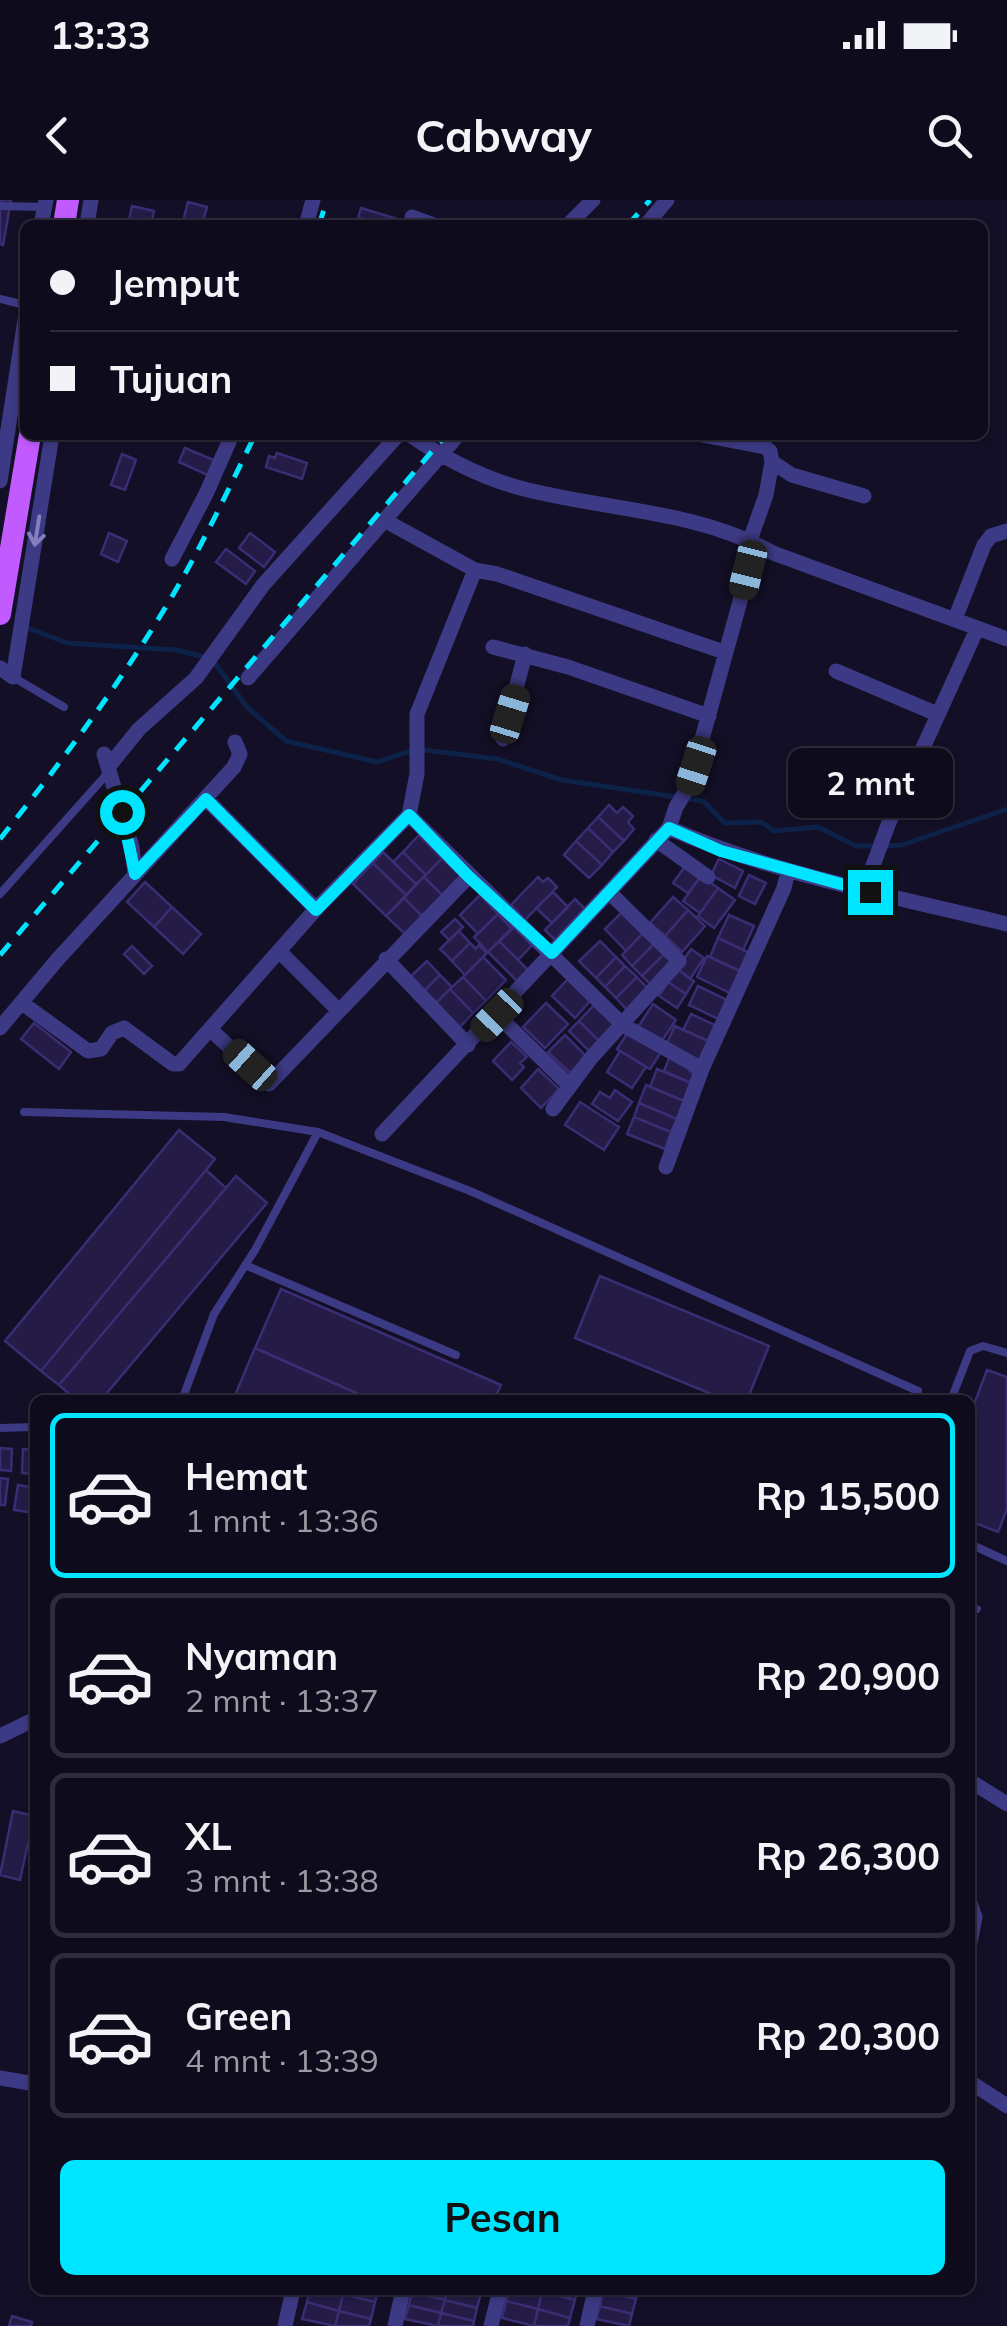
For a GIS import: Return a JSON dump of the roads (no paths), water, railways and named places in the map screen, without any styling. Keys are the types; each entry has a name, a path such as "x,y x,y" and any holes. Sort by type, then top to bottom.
{"main road":[{"path":"0,614 29,440"}],"street":[{"path":"573,220 592,200"},
{"path":"650,220 667,200"},
{"path":"412,217 420,220"},
{"path":"0,481 20,351"},
{"path":"6,672 51,440"},
{"path":"172,559 230,440"},
{"path":"135,874 132,846 108,764 139,729 196,678 263,585 394,440"},
{"path":"418,440 440,455 526,490 647,511 750,540 773,554 1007,639"},
{"path":"248,678 454,440"},
{"path":"382,1134 669,828 689,786 709,716 772,462 765,447 728,440"},
{"path":"772,462 792,474 864,496"},
{"path":"384,520 475,570 497,574 724,652"},
{"path":"954,619 984,544 991,536 1007,531"},
{"path":"22,1003 88,1051 101,1050 112,1033 124,1028 176,1065 316,910 409,815 418,774 417,714 475,570"},
{"path":"864,890 888,825 976,629"},
{"path":"493,647 525,654 709,716"},
{"path":"503,739 525,654"},
{"path":"836,671 937,714"},
{"path":"0,1028 238,762 240,752 234,742"},
{"path":"206,799 316,910"},
{"path":"409,815 623,1026 702,1068"},
{"path":"669,828 721,851 788,871 1007,924"},
{"path":"656,840 708,877"},
{"path":"666,1166 702,1068 784,888 788,871"},
{"path":"210,1028 270,1084 468,876"},
{"path":"553,1109 591,1058 679,961 610,893"},
{"path":"280,952 339,1011"},
{"path":"386,959 468,1045"},
{"path":"497,1015 570,1086"},
{"path":"0,1736 30,1721"},
{"path":"975,1784 1007,1804"},
{"path":"0,2078 30,2083"},
{"path":"975,2085 1007,2106"},
{"path":"284,2326 293,2295"},
{"path":"395,2326 402,2295"},
{"path":"491,2326 499,2295"},
{"path":"586,2326 594,2295"}],"lane":[{"path":"0,206 45,204"},
{"path":"6,672 64,707"},
{"path":"0,894 108,764"},
{"path":"24,1112 224,1118 318,1132 470,1190 918,1391"},
{"path":"184,1395 214,1314 318,1132"},
{"path":"245,1265 456,1355"},
{"path":"954,1395 970,1351 983,1346 1007,1353"},
{"path":"0,1428 30,1427"},
{"path":"975,1546 1007,1561"}],"waterway":[{"path":"28,628 67,643 177,650 204,657"},
{"path":"214,662 247,707 286,741 377,762 416,749 497,759 562,780 703,801 725,823 761,822 774,831 818,827 856,846 875,846"},
{"path":"886,846 902,845 1007,809"}],"railway":[{"path":"321,220 327,200"},
{"path":"632,220 650,200"},
{"path":"0,839 134,657 196,554 253,440"},
{"path":"0,955 442,440"}]}
